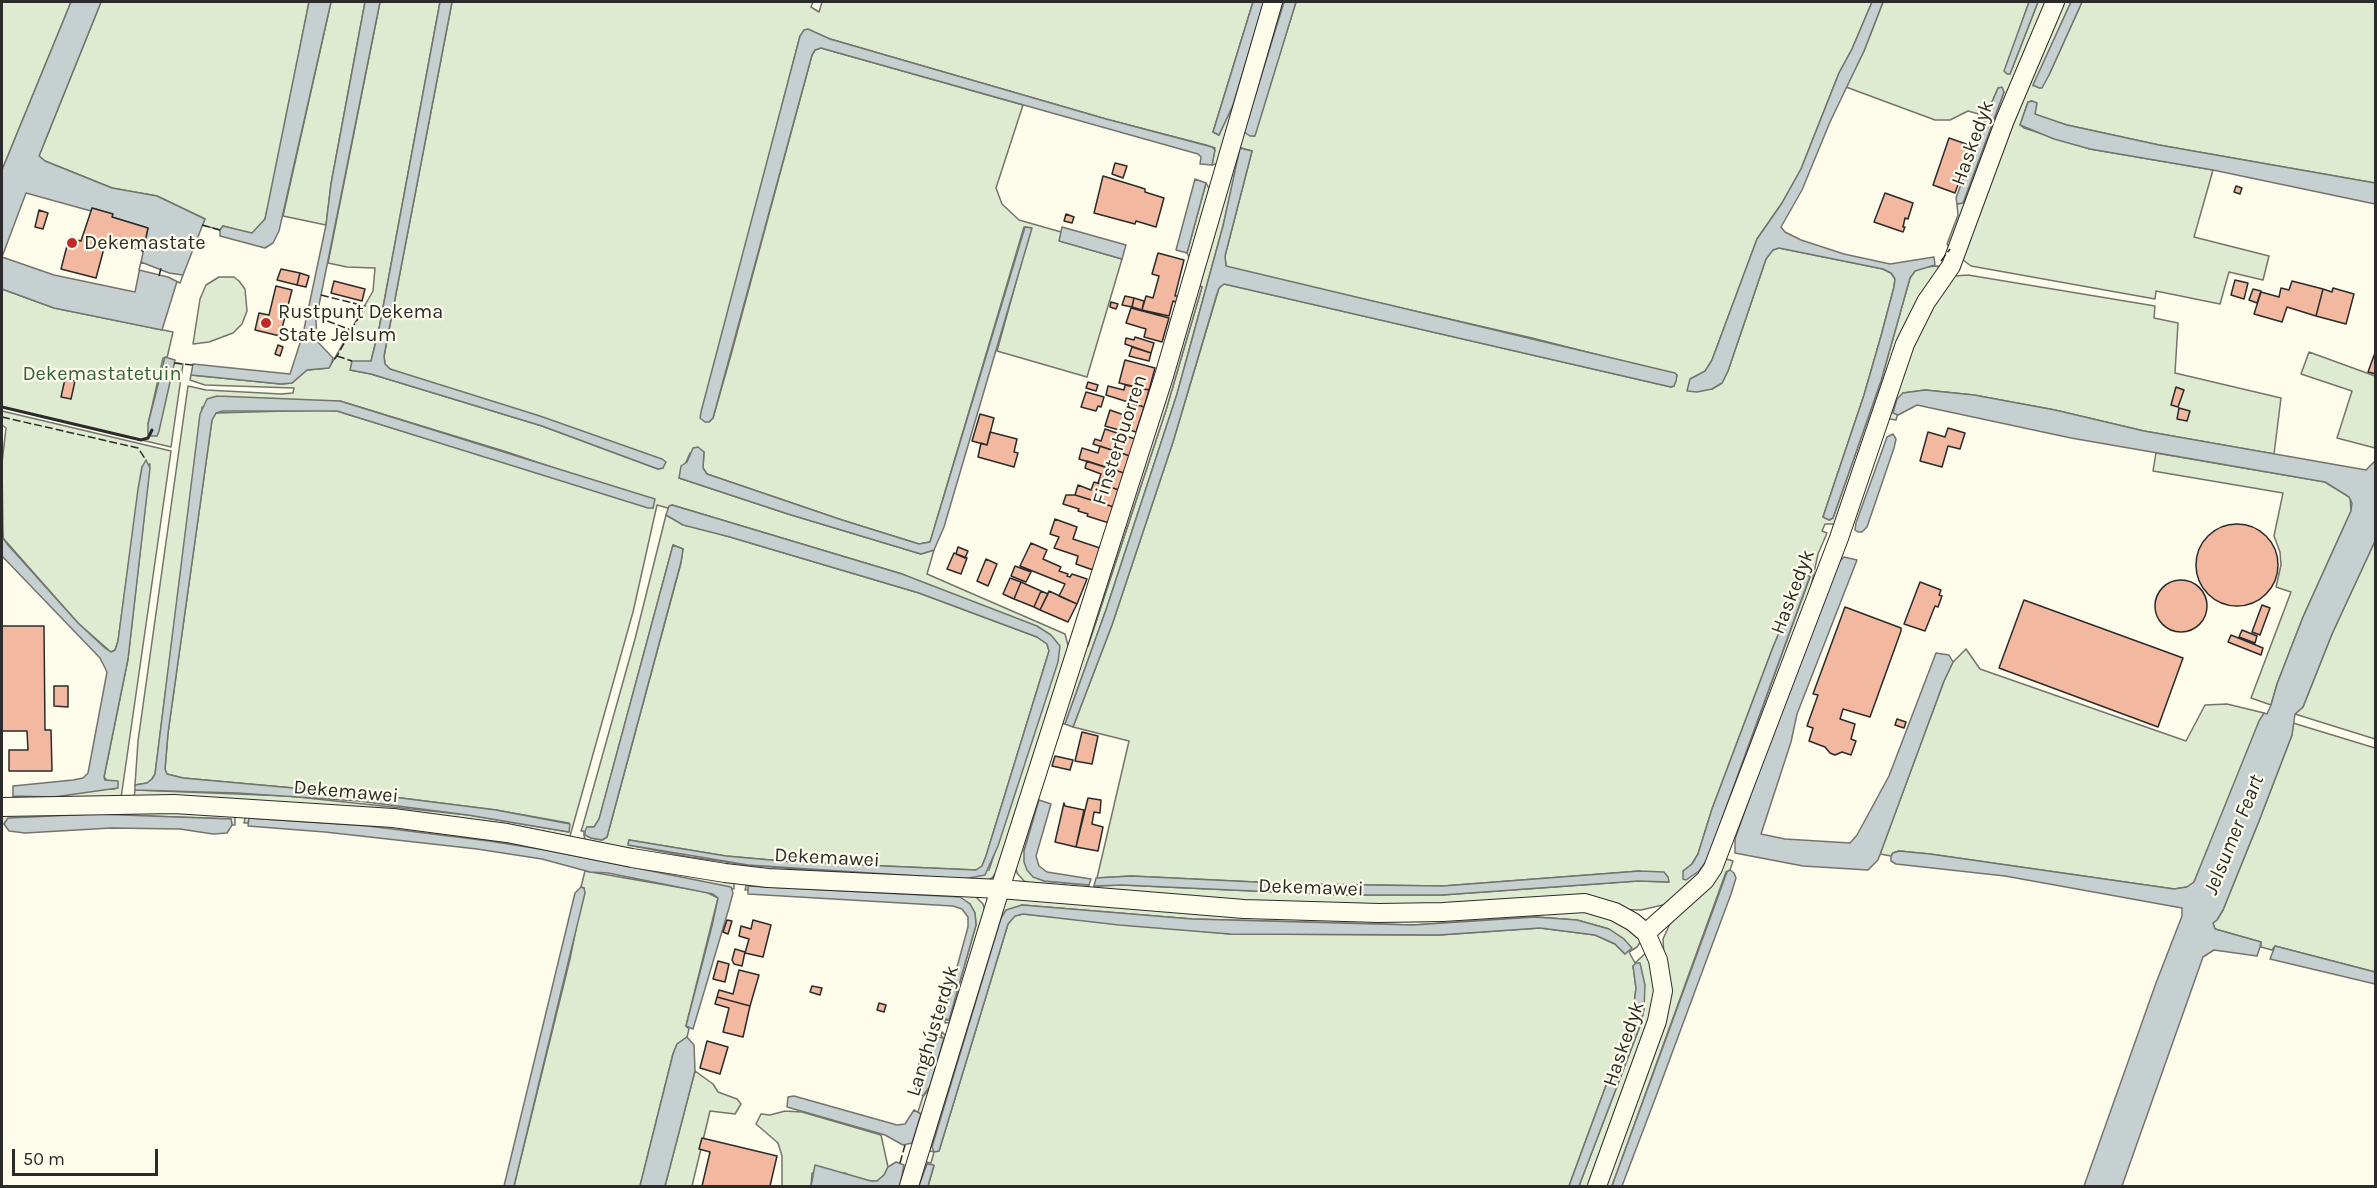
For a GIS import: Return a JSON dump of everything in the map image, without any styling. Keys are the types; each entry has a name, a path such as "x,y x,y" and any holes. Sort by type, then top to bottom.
{"street":[{"name":"Finsterbuorren","path":"1000,889 1164,376 1273,2"},
{"name":"Haskedyk","path":"1597,1186 1662,1006 1662,977 1658,960 1646,933 1705,880 1713,868 1839,538 1905,344 1926,302 1951,266 2009,110 2055,2"},
{"name":"Dekemawei","path":"2,807 174,804 393,818 507,833 632,858 768,878 1000,889 1168,904 1330,912 1443,912 1585,903 1615,912 1633,922 1646,933"},
{"name":"Langhústerdyk","path":"909,1186 1000,889"}],"green space":[{"path":"2,2 71,2 2,170"},
{"path":"101,2 309,2 271,195 265,219 252,234 223,226 220,230 202,225 205,219 157,196 112,188 45,161 39,156"},
{"path":"331,2 365,2 331,184 326,225 283,216"},
{"path":"380,2 440,2 379,329 371,361 350,370 371,374 542,426 658,469 663,468 390,369 385,364 384,356 452,2 813,2 811,7 819,12 822,2 1253,2 1213,132 1219,135 1233,105 1264,2 1268,2 1221,158 1212,165 1215,148 1206,145 1106,119 830,39 808,30 800,36 752,222 709,422 713,418 731,355 815,50 821,48 1023,105 996,188 1002,204 1019,220 1061,232 1060,241 1122,259 1087,377 997,351 1031,228 1024,227 930,542 919,544 707,474 703,468 704,452 690,453 679,478 921,554 934,550 927,574 1065,634 1069,649 996,873 986,881 781,875 587,844 584,831 581,831 635,639 666,515 687,526 919,593 1037,637 1047,644 1049,651 986,856 982,866 976,870 793,862 726,856 629,840 628,845 690,857 797,869 892,873 989,870 1026,758 1059,646 902,574 672,505 668,508 657,505 633,612 570,836 565,839 134,798 135,790 288,796 468,815 569,832 569,823 496,810 393,797 183,778 167,774 165,770 168,733 212,420 216,413 337,411 653,508 560,470 340,401 202,407 155,774 147,783 135,785 138,741 188,386 206,390 281,394 293,393 294,388 205,385 190,380 191,375 281,384 292,383 307,370 329,368 373,291 375,268 347,267 328,263","holes":["673,545 683,549 607,837 602,840 591,838 587,827 594,827 599,820"]},
{"path":"1277,2 1284,2 1244,132 1254,136 1296,2 1872,2 1839,73 1801,169 1782,203 1757,239 1712,360 1706,371 1696,377 1712,389 1722,383 1766,259 1772,250 1779,248 1883,269 1891,273 1895,279 1894,287 1881,336 1864,395 1823,517 1830,520 1833,518 1881,381 1910,278 1915,271 1923,267 1939,266 1836,524 1825,524 1822,531 1827,533 1818,554 1806,610 1702,875 1667,904 1641,910 1476,905 1330,907 1093,891 1094,886 1122,885 1341,895 1442,895 1638,881 1669,882 1640,871 1443,886 1297,884 1131,876 1097,878 1129,741 1073,727 1112,625 1173,442 1219,288 1224,284 1238,287 1671,387 1674,386 1677,375 1532,338 1226,266 1225,256 1252,151 1241,148 1223,226 1177,394 1107,607 1065,724 1058,723 1083,644 1088,646 1166,410 1202,287 1197,285","holes":["1804,575 1810,577 1707,860 1683,871 1692,864 1698,854 1712,809 1773,647"]},
{"path":"1883,2 2029,2 2005,71 2010,74 2038,2 2050,2 1950,248 1947,244 1958,215 1957,204 1963,203 2004,92 1998,88 1986,116 1968,111 1950,120 1935,120 1846,87 1864,51"},
{"path":"2060,2 2071,2 2033,86 2049,75 2082,2 2375,2 2375,183 2159,145 2067,125 2035,114 2032,101 2028,102 2020,125 2024,128 2090,149 2213,170 2194,237 2269,256 2263,280 2229,272 2220,304 2156,291 2155,299 1971,266 1963,260 1962,256"},
{"path":"1206,183 1210,190 1190,259 1187,253"},
{"path":"1968,275 2155,306 2154,318 2178,323 2175,373 2281,398 2274,454 2144,431 2055,410 1974,395 1925,390 1903,393 1896,420 1890,419 1887,415 1914,333 1954,276"},
{"path":"219,277 234,277 245,289 247,311 242,324 233,333 209,342 193,344 200,299 206,285"},
{"name":"Dekemastatetuin","path":"2,289 54,308 173,332 167,358 163,358 148,424 157,436 174,363 183,364 171,447 2,407"},
{"path":"2309,352 2375,376 2375,448 2337,438 2352,391 2301,374"},
{"path":"2,411 171,451 121,798 14,799 13,796 54,797 100,789 115,789 104,777 128,659 150,464 142,467 118,641 115,650 111,652 78,623 3,538 2,463 6,428 2,425"},
{"path":"2156,453 2325,482 2350,497 2351,511 2303,617 2271,705 2251,698 2291,592 2276,587 2281,565 2280,552 2274,536 2283,493 2153,471"},
{"path":"2375,541 2375,739 2295,714 2303,707 2332,634"},
{"path":"1966,649 1980,669 2186,741 2205,705 2227,704 2264,713 2194,882 2187,887 2174,889 1930,854 1899,851 1891,856 1880,854 1944,681 1953,662"},
{"path":"2293,723 2375,748 2375,972 2275,946 2272,950 2261,947 2261,942 2215,929 2213,923 2223,910 2259,821 2292,735"},
{"path":"1034,798 1039,800 1024,851 1044,881 1089,885 1089,891 1031,884 1024,881 1017,873 1015,864"},
{"path":"231,811 235,818 235,825 232,825 231,819 95,814 2,824 2,812"},
{"path":"246,815 462,832 734,883 734,889 546,850 489,841 317,822 249,818 248,823 244,823"},
{"path":"1723,858 1733,861 1730,870 1726,872 1612,1186 1603,1186 1667,1010 1663,939 1673,917"},
{"path":"585,871 706,892 718,898 686,1026 689,1029 687,1037 677,1044 673,1054 640,1186 514,1186 570,959 584,888 581,887"},
{"path":"747,881 974,895 983,904 985,911 955,1022 945,1023 945,1020 949,1020 976,925 975,913 970,904 960,898 749,886 748,890 745,890"},
{"path":"1009,898 1560,909 1598,912 1631,930 1641,941 1629,952 1635,963 1648,951 1656,1004 1590,1186 1579,1186 1640,1026 1644,1009 1633,966 1636,988 1633,1012 1569,1186 928,1186 934,1166 927,1164 919,1186 914,1186 922,1161 931,1163 934,1152 926,1150 1003,903","holes":["1022,905 1192,919 1413,925 1535,917 1577,920 1609,929 1624,939 1625,954 1615,944 1595,935 1540,928 1439,935 1230,934 1023,914 1014,916 1008,924 939,1151 934,1151 932,1147 1001,918"]},
{"path":"942,1032 949,1039 916,1142 912,1143 921,1114 918,1112 923,1096 927,1092 944,1038 941,1036"},
{"path":"695,1071 713,1084 718,1092 737,1099 741,1104 735,1114 710,1111 692,1186 665,1186"},
{"path":"785,1111 802,1112 881,1135 888,1167 884,1175 877,1181 870,1181 853,1178 845,1173 812,1173 811,1186 782,1186 782,1156 778,1143 756,1124 761,1114 770,1115"}],"shaded area":[{"path":"1197,285 1202,287 1166,410 1088,646 1083,644"}],"water":[{"path":"71,2 101,2 39,156 45,161 112,188 157,196 205,219 183,275 179,275 162,330 54,308 2,289 2,257 2,170","holes":["26,193 91,211 92,208 148,228 135,292 54,275 2,257"]},
{"path":"309,2 331,2 279,231 273,243 265,248 220,236 223,226 252,233 265,219"},
{"path":"365,2 380,2 316,320 317,341 333,358 332,362 329,368 307,370 292,383 281,384 191,375 193,364 290,374 303,334 326,225 331,184"},
{"path":"440,2 452,2 384,356 385,364 390,369 540,416 662,459 666,462 663,468 658,469 542,426 371,374 350,370 352,361 371,361 379,329"},
{"path":"1253,2 1264,2 1233,105 1219,135 1213,132"},
{"path":"1284,2 1296,2 1255,136 1250,136 1244,132"},
{"path":"1872,2 1883,2 1864,51 1830,122 1802,190 1781,227 1785,232 1801,240 1844,254 1890,264 1934,257 1935,265 1915,271 1910,278 1881,381 1833,518 1829,520 1823,517 1864,395 1881,336 1894,287 1895,279 1891,273 1883,269 1779,248 1773,250 1766,259 1722,383 1712,389 1687,391 1690,379 1705,371 1712,360 1757,239 1782,203 1801,169 1839,73"},
{"path":"2029,2 2038,2 2010,74 2007,74 2004,71"},
{"path":"2071,2 2082,2 2049,75 2042,88 2039,88 2033,85"},
{"path":"808,29 830,39 1106,119 1212,147 1215,150 1212,165 1200,164 1201,157 1198,154 821,48 815,50 713,418 705,422 700,418 701,412 800,36 804,30"},
{"path":"2002,87 2004,92 1963,203 1957,204 1956,198 1986,116 1998,88"},
{"path":"2028,102 2037,103 2035,114 2067,125 2159,145 2375,183 2375,204 2213,170 2090,149 2054,139 2020,125"},
{"path":"1240,148 1252,151 1225,256 1226,266 1675,373 1676,381 1671,387 1224,284 1219,288 1216,297 1173,442 1112,625 1073,727 1065,724 1107,607 1177,394 1223,226"},
{"path":"1195,179 1206,183 1187,253 1176,250"},
{"path":"1025,227 1032,228 944,527 934,550 921,554 679,478 681,466 687,462 693,448 698,447 704,452 703,468 707,474 919,544 930,542"},
{"path":"1062,227 1126,245 1122,259 1059,241"},
{"path":"165,357 175,360 159,431 157,436 152,436 148,434 148,424"},
{"name":"Jelsumer Feart","path":"1925,390 1974,395 2055,410 2144,431 2366,470 2375,461 2375,541 2332,634 2303,707 2295,714 2292,735 2259,821 2223,910 2213,923 2215,929 2261,942 2257,956 2214,950 2203,957 2122,1186 2084,1186 2182,916 2182,908 2005,876 1896,864 1891,861 1891,856 1899,851 1930,854 2174,889 2187,887 2194,882 2259,721 2264,713 2267,714 2271,705 2303,617 2351,511 2352,503 2349,497 2325,482 2071,438 1917,405 1898,415 1893,413 1897,399 1903,393"},
{"path":"217,396 340,401 655,499 653,508 648,508 337,411 223,411 216,413 212,420 168,733 165,769 167,774 183,778 393,797 496,810 570,824 569,832 468,815 358,801 237,793 135,790 135,785 147,783 155,774 200,414 207,399"},
{"path":"1893,434 1896,439 1894,448 1867,527 1862,532 1858,532 1855,530 1856,523 1887,437"},
{"path":"146,460 150,468 128,659 104,777 105,780 118,781 118,788 54,797 13,796 13,786 73,780 83,778 88,773 107,672 100,658 2,556 2,522 3,538 8,545 78,623 111,652 115,650 118,641 138,489 142,467"},
{"path":"672,505 902,574 1037,626 1051,635 1060,646 1058,662 998,846 985,875 964,879 748,865 628,845 629,840 726,856 793,862 976,870 982,866 986,856 1049,651 1047,644 1037,637 919,593 683,525 666,515 669,506"},
{"path":"673,545 683,549 681,562 607,837 602,840 591,838 585,835 585,831 587,827 594,827 599,819"},
{"path":"1844,557 1857,560 1797,714 1791,742 1761,834 1785,839 1850,843 1857,835 1889,776 1936,653 1949,655 1953,662 1878,860 1868,870 1803,866 1735,853 1735,839 1767,749 1838,563"},
{"path":"1804,575 1810,576 1707,860 1699,871 1686,880 1683,879 1683,871 1692,864 1698,854 1712,809 1773,647"},
{"path":"1039,800 1051,804 1036,856 1039,866 1047,872 1091,879 1089,885 1044,881 1033,877 1027,870 1024,851"},
{"path":"95,814 231,819 232,825 227,833 213,834 180,829 111,828 25,833 9,831 4,824 8,818"},
{"path":"249,818 368,826 489,841 546,850 731,887 733,893 729,908 693,1029 686,1026 718,898 713,894 608,873 590,872 542,859 477,849 248,826"},
{"path":"1730,870 1736,878 1731,894 1655,1099 1622,1186 1612,1186 1727,872"},
{"path":"1640,871 1664,872 1669,882 1638,881 1442,895 1341,895 1122,885 1094,886 1096,878 1131,876 1297,884 1443,886"},
{"path":"748,886 960,897 970,904 975,913 976,925 949,1020 943,1018 968,927 968,917 962,909 953,906 748,894"},
{"path":"581,887 584,888 585,893 514,1186 504,1186 575,893"},
{"path":"1022,905 1192,919 1413,925 1535,917 1577,920 1609,929 1624,939 1632,948 1625,954 1615,944 1595,935 1540,928 1439,935 1230,934 1023,914 1015,916 1008,924 939,1151 934,1152 932,1147 1001,918 1006,910"},
{"path":"2275,946 2375,972 2375,984 2270,959"},
{"path":"1640,963 1645,985 1644,1009 1640,1026 1579,1186 1569,1186 1633,1012 1636,988 1633,966"},
{"path":"932,1036 944,1038 930,1086 923,1096 917,1091 914,1083 922,1053 928,1038"},
{"path":"687,1037 694,1045 695,1071 665,1186 640,1186 673,1054 677,1044"},
{"path":"794,1096 897,1125 905,1124 914,1110 921,1114 912,1143 903,1145 885,1135 787,1107 788,1097"},
{"path":"896,1162 904,1165 900,1186 811,1186 815,1165 877,1181 888,1167"},
{"path":"927,1164 934,1165 928,1186 919,1186"}],"pier":[{"path":"141,262 169,273 183,275 180,283 168,277 139,270"}],"building":[{"path":"1949,138 1972,146 1955,193 1933,185"},
{"path":"1115,163 1127,166 1123,178 1112,174"},
{"path":"1103,176 1145,189 1145,192 1164,198 1156,227 1094,213"},
{"path":"2236,186 2242,188 2240,194 2234,192"},
{"path":"1885,193 1913,203 1908,219 1905,218 1903,232 1874,222"},
{"name":"Dekemastate","path":"92,208 148,228 143,251 106,241 96,278 61,269 69,238 81,241"},
{"path":"39,210 48,213 43,229 35,227"},
{"path":"1066,214 1074,217 1072,223 1064,221"},
{"path":"1158,253 1184,260 1175,296 1178,296 1176,302 1173,301 1169,316 1142,310 1146,296 1153,298 1159,276 1152,274"},
{"path":"281,269 300,273 297,285 277,280"},
{"path":"300,273 309,276 306,287 297,285"},
{"path":"2235,280 2248,283 2244,299 2231,295"},
{"path":"334,281 365,289 362,301 331,293"},
{"path":"2292,281 2323,289 2316,316 2287,307 2282,322 2254,314 2261,292 2279,297 2281,288 2289,290"},
{"path":"276,286 292,290 280,336 255,330 259,313 269,315"},
{"path":"2333,288 2354,294 2346,324 2316,316 2323,289 2332,292"},
{"path":"2253,289 2261,291 2257,303 2249,300"},
{"path":"1125,296 1134,298 1132,307 1122,305"},
{"path":"1134,298 1144,301 1142,310 1132,307"},
{"path":"1111,302 1118,304 1116,309 1110,307"},
{"path":"1131,308 1169,318 1162,342 1144,337 1146,329 1126,323"},
{"path":"1135,337 1154,343 1151,353 1125,344 1126,338 1134,340"},
{"path":"278,345 283,347 280,356 275,354"},
{"path":"1132,347 1151,353 1149,361 1129,356"},
{"path":"2376,350 2376,374 2368,372"},
{"path":"1125,360 1155,368 1149,390 1119,383"},
{"path":"65,379 75,381 71,399 61,397"},
{"path":"1088,382 1098,385 1096,391 1086,388"},
{"path":"1125,385 1149,390 1144,407 1106,395 1108,386 1124,390"},
{"path":"2176,387 2184,390 2178,407 2171,405"},
{"path":"1086,392 1104,397 1101,407 1098,406 1096,411 1081,407"},
{"path":"1128,402 1144,407 1136,432 1120,427 1119,430 1105,426 1110,410 1124,415"},
{"path":"2179,408 2190,411 2187,421 2177,419"},
{"path":"980,414 994,418 987,445 972,441"},
{"path":"1948,428 1965,433 1960,449 1948,446 1942,467 1920,461 1928,432 1945,437"},
{"path":"1105,429 1135,439 1130,456 1093,444 1095,439 1101,441"},
{"path":"990,432 1017,439 1014,452 1018,453 1014,467 978,457 981,443 987,445"},
{"path":"1100,446 1130,456 1124,473 1079,459 1082,448 1098,453"},
{"path":"1087,461 1124,473 1119,490 1098,483 1101,474 1085,468"},
{"path":"1094,482 1119,490 1114,507 1075,495 1078,485 1091,490"},
{"path":"1066,495 1075,495 1114,507 1109,523 1087,516 1088,514 1078,511 1079,509 1063,504"},
{"path":"1055,519 1077,527 1073,539 1100,548 1093,570 1076,564 1078,556 1054,548 1059,537 1050,534"},
{"path":"2237,524 2253,528 2266,536 2274,549 2278,565 2274,581 2266,594 2253,602 2237,606 2221,602 2208,594 2200,581 2196,565 2200,549 2208,536 2221,528"},
{"path":"1031,543 1047,550 1043,559 1061,567 1059,571 1070,577 1072,574 1087,579 1077,604 1059,596 1065,584 1020,566"},
{"path":"958,547 968,551 965,558 956,554"},
{"path":"954,553 967,558 961,574 947,569"},
{"path":"986,559 997,564 988,586 977,581"},
{"path":"1015,566 1031,572 1026,582 1011,576"},
{"path":"1010,578 1021,582 1014,599 1003,594"},
{"path":"2181,580 2191,582 2199,588 2205,596 2207,606 2205,616 2199,624 2191,630 2181,632 2171,630 2163,624 2157,616 2155,606 2157,596 2163,588 2171,582"},
{"path":"1021,582 1041,591 1034,607 1014,599"},
{"path":"1920,582 1941,590 1939,595 1942,596 1938,607 1935,606 1925,631 1904,624"},
{"path":"1041,591 1048,594 1040,610 1034,607"},
{"path":"1049,591 1077,604 1068,622 1040,610"},
{"path":"2024,600 2183,658 2158,727 1999,668"},
{"path":"2262,605 2270,608 2260,635 2252,632"},
{"path":"1845,607 1901,628 1901,631 1870,717 1843,709 1840,719 1855,724 1851,739 1856,741 1851,755 1842,752 1835,755 1825,747 1809,741 1813,728 1807,726 1818,695 1813,694"},
{"path":"2,626 44,626 45,730 51,730 52,771 9,771 9,750 28,750 27,731 2,731"},
{"path":"2242,630 2257,636 2255,643 2239,637"},
{"path":"2231,635 2263,648 2261,655 2228,642"},
{"path":"54,686 68,686 68,707 54,706"},
{"path":"1897,719 1906,722 1904,728 1895,725"},
{"path":"1082,732 1098,736 1092,764 1075,761"},
{"path":"1055,756 1073,760 1070,770 1052,766"},
{"path":"1088,798 1101,800 1100,813 1094,812 1092,824 1103,827 1098,851 1076,847"},
{"path":"1064,803 1065,806 1084,810 1076,847 1055,842"},
{"path":"727,920 732,921 728,934 723,932"},
{"path":"753,920 771,925 763,957 745,953 749,939 739,936 741,926 751,929"},
{"path":"735,949 745,952 742,966 734,964 732,960"},
{"path":"718,961 729,964 725,982 713,979"},
{"path":"739,970 759,975 750,1006 717,997 719,990 733,994"},
{"path":"812,986 822,988 820,995 810,992"},
{"path":"717,997 750,1006 743,1037 723,1032 729,1008 715,1004"},
{"path":"879,1003 886,1005 884,1012 877,1010"},
{"path":"707,1041 728,1047 720,1074 700,1068"},
{"path":"702,1138 777,1156 770,1186 702,1186 710,1152 699,1149"}],"fence":[{"path":"202,225 220,230"},
{"path":"1941,261 1950,249"},
{"path":"159,276 161,268"},
{"path":"321,295 365,306 332,362"},
{"path":"317,317 351,330"},
{"path":"337,356 352,361"},
{"path":"174,363 193,365"},
{"path":"2,417 138,448 146,460"},
{"path":"900,1163 905,1145"}],"wall":[{"path":"2,407 141,440 148,438 152,430"}],"place":[{"name":"Dekemastate","path":"72,243"},
{"name":"Rustpunt Dekema State Jelsum","path":"266,323"}]}
